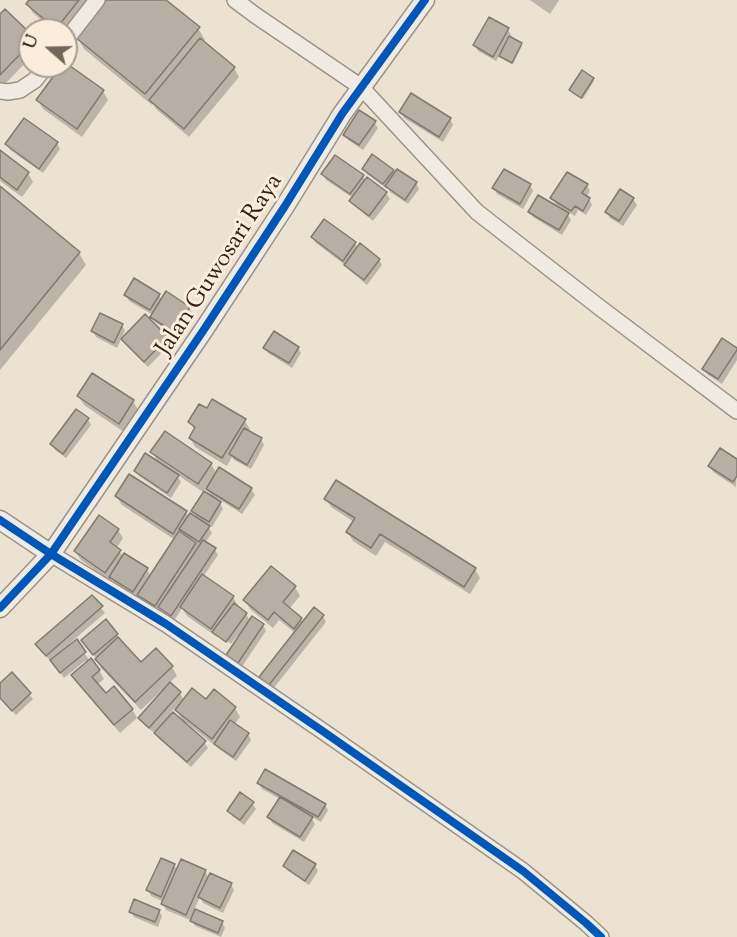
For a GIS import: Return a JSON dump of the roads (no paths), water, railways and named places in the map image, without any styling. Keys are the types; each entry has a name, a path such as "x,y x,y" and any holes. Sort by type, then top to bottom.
{"street":[{"path":"78,25 97,0"},
{"path":"235,0 361,87 477,212 598,308 737,411"},
{"name":"Jalan Guwosari Raya","path":"0,608 51,554 203,331 342,114 425,0"},
{"path":"0,91 20,90 37,78"},
{"path":"0,520 166,624 324,732 523,871 601,937"}]}
